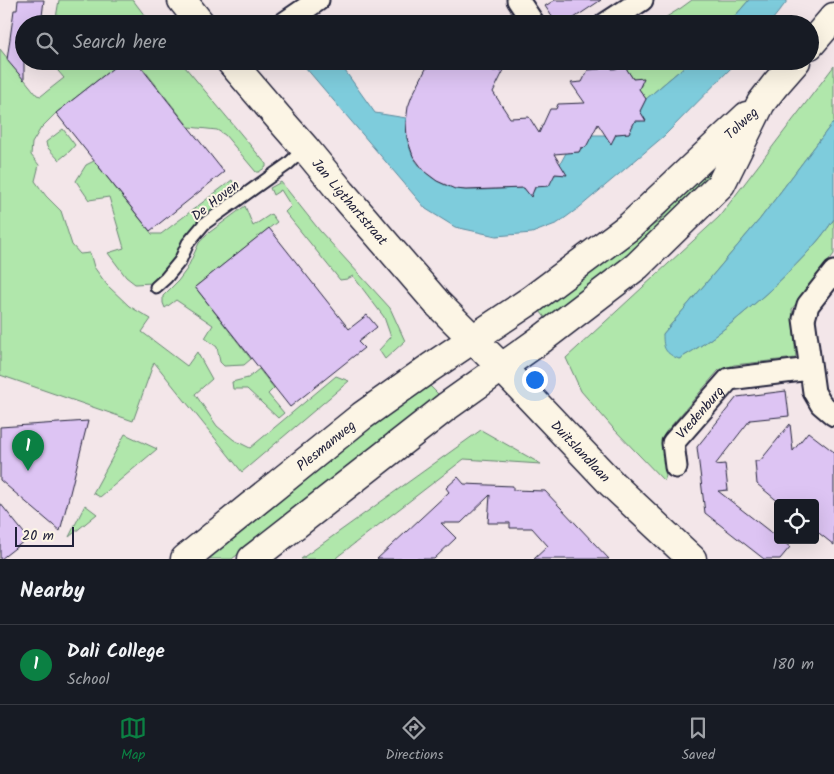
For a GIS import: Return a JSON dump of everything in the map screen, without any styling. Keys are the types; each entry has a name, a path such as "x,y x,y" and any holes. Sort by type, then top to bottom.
{"main road":[{"path":"182,0 194,15"},
{"path":"819,34 834,17"},
{"name":"Jan Ligthartstraat","path":"238,70 437,303 473,339"},
{"name":"Tolweg","path":"473,339 531,300 630,226 768,94 788,70"},
{"name":"Tolweg","path":"502,368 637,266 721,184 768,94"},
{"name":"Duitslandlaan","path":"473,339 612,484 692,559"},
{"name":"Plesmanweg","path":"185,559 362,416 473,339"},
{"path":"252,559 439,414 502,368"}],"street":[{"path":"296,15 318,0"},
{"path":"518,0 528,15"},
{"path":"619,15 642,0"},
{"path":"834,272 808,305 804,319 814,392 821,404 834,415"},
{"name":"Vredenburg","path":"676,467 673,443 729,379 810,369"}],"lane":[{"name":"De Hoven","path":"156,287 180,261 188,243 204,224 288,164 305,148"}],"green space":[{"path":"59,0 133,0 144,15 56,15"},
{"path":"692,0 749,0 736,15 670,15"},
{"path":"0,49 15,70 37,95 41,96 64,78 57,70 111,70 56,113 41,128 32,143 31,155 39,165 35,181 46,196 61,211 72,245 80,254 90,253 94,267 107,285 129,306 151,319 142,332 187,366 197,352 212,379 195,394 217,426 234,440 250,448 336,376 349,381 242,472 154,362 133,421 0,375"},
{"path":"834,66 834,121 760,219 663,334 679,359 715,336 770,290 796,265 834,219 834,254 792,309 796,358 734,365 719,370 665,433 664,455 666,476 664,481 613,428 581,391 566,358 719,217"},
{"path":"144,70 188,70 266,164 266,167 256,172 225,135 217,130 189,127"},
{"path":"627,70 680,70 646,99 639,89 642,84 639,80 633,79"},
{"path":"750,117 702,189 678,220 551,325 540,311 659,221"},
{"path":"63,129 75,145 59,160 47,147 46,142"},
{"path":"94,161 152,234 161,234 232,180 238,196 195,226 187,236 175,259 159,279 152,283 135,284 126,277 108,253 124,248 109,197 89,200 76,181 86,165"},
{"path":"281,182 320,231 390,308 405,341 385,359 379,350 391,337 384,317 353,276 340,280 285,212 291,206 281,190 273,195 270,188"},
{"path":"245,206 253,226 271,214 277,222 195,287 251,359 244,365 224,366 220,362 217,347 205,338 213,325 176,300 165,308 163,296 187,269 199,243 206,235"},
{"path":"259,369 274,388 268,394 284,413 278,418 247,389 233,389 232,382 248,378"},
{"path":"424,380 439,395 232,559 201,559"},
{"path":"481,430 541,464 464,459 336,559 301,559"},
{"path":"125,434 157,449 100,497 93,493"},
{"path":"85,505 97,514 69,537"}],"water":[{"path":"749,0 788,0 776,15 736,15"},
{"path":"308,70 344,70 375,113 406,118 408,141 414,157 425,172 440,183 466,190 524,188 527,192 533,192 545,180 560,174 560,164 566,153 579,152 581,148 586,147 592,135 605,135 608,139 614,139 616,134 629,133 635,121 641,121 643,116 640,111 646,99 680,70 729,70 664,136 580,207 558,223 532,233 496,236 455,227 426,209"},
{"path":"834,121 834,219 812,247 787,273 737,318 715,336 679,359 671,355 664,347 663,334 760,219"}],"building":[{"path":"18,0 44,0 42,15 15,15 15,69 7,60 14,10 17,10"},
{"path":"555,0 601,0 578,15 551,15 545,6"},
{"path":"16,70 24,70 24,80"},
{"path":"111,70 143,70 224,172 150,231 56,113"},
{"path":"425,70 504,70 493,92 510,118 529,117 539,133 550,109 556,109 558,104 585,103 571,83 582,82 588,70 627,70 633,79 644,78 639,89 646,99 640,111 646,121 635,121 629,133 616,134 611,144 598,124 586,147 581,148 579,152 554,154 567,175 555,174 549,186 535,187 531,197 524,188 455,189 437,181 425,172 413,156 407,138 406,122 412,96"},
{"path":"269,228 349,329 367,315 377,327 358,342 364,348 290,407 195,287"},
{"path":"786,391 789,416 750,420 715,465 725,464 728,490 718,491 774,535 774,544 786,544 790,547 780,559 764,559 705,513 697,447 737,397"},
{"path":"88,421 60,531 0,480 0,427"},
{"path":"790,424 793,451 808,432 834,452 834,545 819,533 819,499 775,499 757,484 755,461 760,461"},
{"path":"458,477 464,484 513,486 513,490 545,491 609,559 534,559 548,546 532,528 510,528 510,523 488,523 490,495 461,523 441,523 456,538 434,559 377,559 449,492 446,488"},
{"path":"0,503 28,538 1,559 0,559"}],"place":[{"name":"Dali College","path":"28,471"}]}
